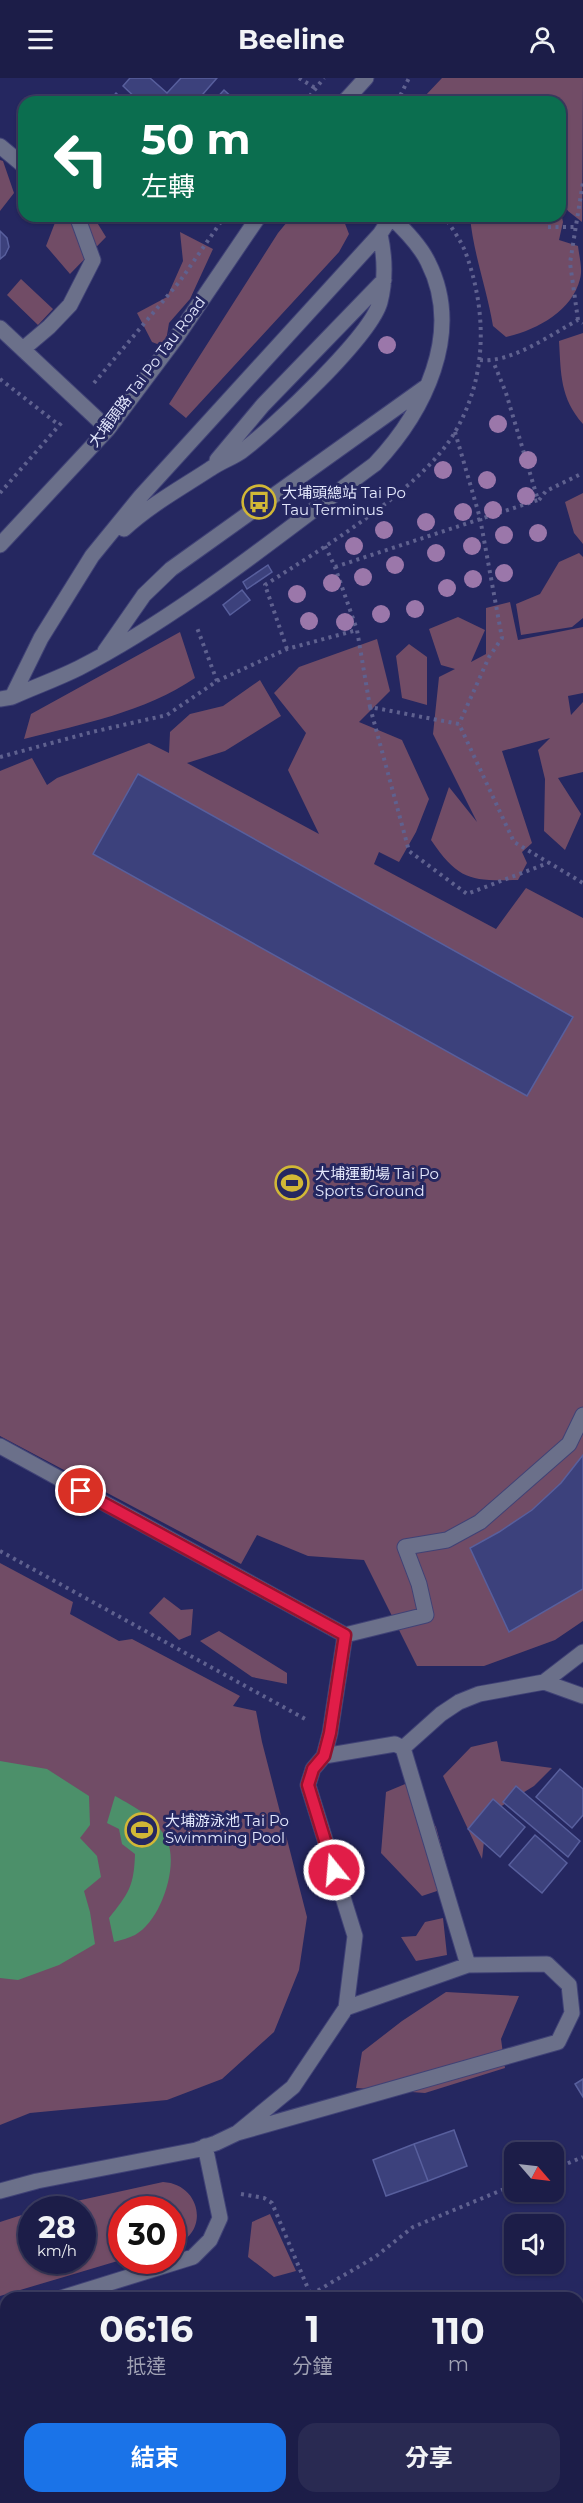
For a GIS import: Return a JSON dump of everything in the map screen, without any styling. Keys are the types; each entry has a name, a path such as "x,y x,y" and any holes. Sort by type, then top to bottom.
{"street":[{"path":"350,96 366,78"},
{"path":"0,146 18,161"},
{"path":"22,349 49,327 70,305 93,260 79,222"},
{"name":"大埔頭路 Tai Po Tau Road","path":"0,545 108,429 176,338 255,222"},
{"path":"6,698 40,638 92,556 148,489 380,234 387,222"},
{"path":"6,698 79,667 186,603 375,464 396,442 414,415 429,384 438,357 441,319 438,288 428,262 396,222"},
{"path":"92,556 136,518 210,468 239,452 264,433 369,326 380,303 384,280 384,255 380,234"},
{"path":"210,468 263,405 384,280"},
{"path":"0,328 108,429"},
{"path":"104,653 144,595 171,569 429,384"},
{"path":"0,1446 345,1635 426,1616 419,1584 405,1546 447,1540 480,1522 569,1444 583,1415"},
{"path":"237,2133 293,2086 346,2008 355,1936 308,1785 313,1769 324,1756 330,1733 345,1635"},
{"path":"403,1748 459,1701 479,1694 544,1682 583,1652"},
{"path":"544,1682 583,1696"},
{"path":"324,1756 395,1744 403,1748 468,1965"},
{"path":"0,2191 37,2181 205,2146 237,2133 558,2042 572,2013 569,1984 547,1964 468,1965 346,2008"},
{"path":"80,2292 193,2257 210,2240 220,2218 205,2146"}],"path":[{"path":"299,78 315,88"},
{"path":"309,96 324,78"},
{"path":"400,96 409,78"},
{"path":"578,320 570,263 583,182"},
{"path":"0,493 180,280 221,222"},
{"path":"548,227 576,227"},
{"path":"578,320 583,323"},
{"path":"480,360 493,361 507,358 578,320"},
{"path":"493,361 506,393 538,500"},
{"path":"0,378 59,425"},
{"path":"455,432 480,518 502,638 489,657 459,724 514,842 583,883"},
{"path":"335,567 538,500 546,491 583,473"},
{"path":"325,546 335,567 357,630 364,657 370,707 409,851 467,894 548,863"},
{"path":"192,615 217,681"},
{"path":"0,757 92,732 167,716 217,681 287,649 357,630"},
{"path":"370,707 459,724"},
{"path":"0,1551 330,1733"},
{"path":"564,2165 583,2157"},
{"path":"318,2292 375,2257 413,2227 504,2189"},
{"path":"240,2194 264,2198 273,2203 309,2292"}],"shaded area":[{"path":"442,78 583,78 582,222 566,208 566,96 425,96"},
{"path":"0,160 3,161 14,193 0,211"},
{"path":"55,222 97,222 106,237 70,274 46,246"},
{"path":"287,222 344,222 349,234 339,252 186,418 169,404"},
{"path":"471,222 563,222 559,240 578,246 581,271 576,290 561,310 552,317 530,329 506,337 493,326"},
{"path":"180,232 213,249 190,299 169,323 165,347 152,342 137,313 167,297 183,261"},
{"path":"21,279 53,309 38,325 7,295"},
{"path":"583,333 583,424 570,405 563,385 559,341"},
{"path":"583,493 583,544 574,533 565,502"},
{"path":"579,553 583,557 583,618 572,627 521,635 516,604 540,594 559,562"},
{"path":"510,602 518,640 583,627 583,693 568,696 571,715 583,702 583,772 558,778 581,814 565,850 544,831 545,779 538,750 550,738 502,751 532,843 522,852 527,863 518,880 477,879 458,871 431,840 449,787 477,822 433,734 439,677 455,669 441,665 429,629 458,617 485,630 471,662 486,654 486,608"},
{"path":"180,632 195,678 155,700 112,716 24,739 31,714"},
{"name":"大埔運動場 Tai Po Sports Ground","path":"377,639 390,691 359,722 402,740 429,799 416,832 399,862 379,852 374,864 496,929 526,888 583,918 583,1621 555,1640 484,1666 417,1666 364,1560 308,1556 257,1535 241,1564 0,1436 0,771 32,758 47,785 57,778 149,743 169,753 170,732 190,714 223,706 260,680 281,716 225,751 187,763 319,834 288,770 306,733 274,693 299,667"},
{"path":"409,644 427,657 427,705 402,698 396,656"},
{"name":"大埔游泳池 Tai Po Swimming Pool","path":"0,1563 73,1602 70,1614 119,1641 132,1639 240,1696 233,1706 256,1711 307,1917 299,1970 274,2032 222,2079 167,2100 30,2113 0,2125"},
{"path":"164,1597 181,1610 193,1609 191,1635 179,1640 149,1613"},
{"path":"219,1631 287,1673 287,1684 252,1677 200,1641"},
{"path":"497,1741 501,1761 552,1768 534,1786 487,1815 482,1859 443,1776 471,1747"},
{"path":"0,1761 47,1769 89,1796 90,1825 80,1838 97,1856 101,1877 84,1891 95,1944 59,1965 18,1980 0,1978"},
{"path":"410,1782 436,1827 452,1886 422,1896 381,1853 386,1792"},
{"path":"115,1796 137,1809 157,1825 167,1840 171,1864 165,1892 153,1918 135,1935 114,1942 109,1918 132,1882 135,1854 122,1844 119,1829 107,1823"},
{"path":"443,1918 447,1955 416,1961 401,1937 416,1936 425,1922"},
{"path":"446,1992 519,1996 501,2039 505,2068 425,2093 356,2088 362,2052 402,2021"},
{"path":"163,2182 176,2185 186,2191 193,2200 196,2221 193,2231 186,2239 186,2196 108,2196 108,2264 96,2267 96,2197"},
{"path":"270,2214 296,2271 274,2277 248,2257 252,2222"},
{"path":"18,2216 18,2274 74,2274 13,2292 0,2292 0,2222"}],"building":[{"path":"130,78 150,78 167,93 181,78 217,78 201,96 134,96 123,86"},
{"path":"224,90 231,96 218,96"},
{"path":"0,231 7,238 9,247 0,259"},
{"path":"268,565 272,572 247,589 243,582"},
{"path":"242,590 250,600 230,615 223,605"},
{"path":"138,774 573,1017 527,1096 93,854"},
{"path":"583,1455 583,1589 509,1632 470,1548 532,1510 561,1483"},
{"path":"560,1769 583,1789 583,1815 572,1828 536,1797"},
{"path":"516,1786 580,1841 568,1857 503,1802"},
{"path":"493,1799 525,1827 500,1857 468,1829"},
{"path":"535,1835 567,1863 542,1893 509,1865"},
{"path":"583,2079 583,2097 575,2084"},
{"path":"454,2130 467,2166 428,2181 414,2144"},
{"path":"414,2144 428,2181 386,2196 373,2160"}],"place":[{"name":"大埔頭總站 Tai Po Tau Terminus","path":"259,502"},
{"name":"大埔運動場 Tai Po Sports Ground","path":"292,1183"},
{"name":"大埔游泳池 Tai Po Swimming Pool","path":"142,1830"}],"route":[{"path":"81,1491 345,1635 330,1733 324,1756 313,1769 308,1785 334,1870"}]}
